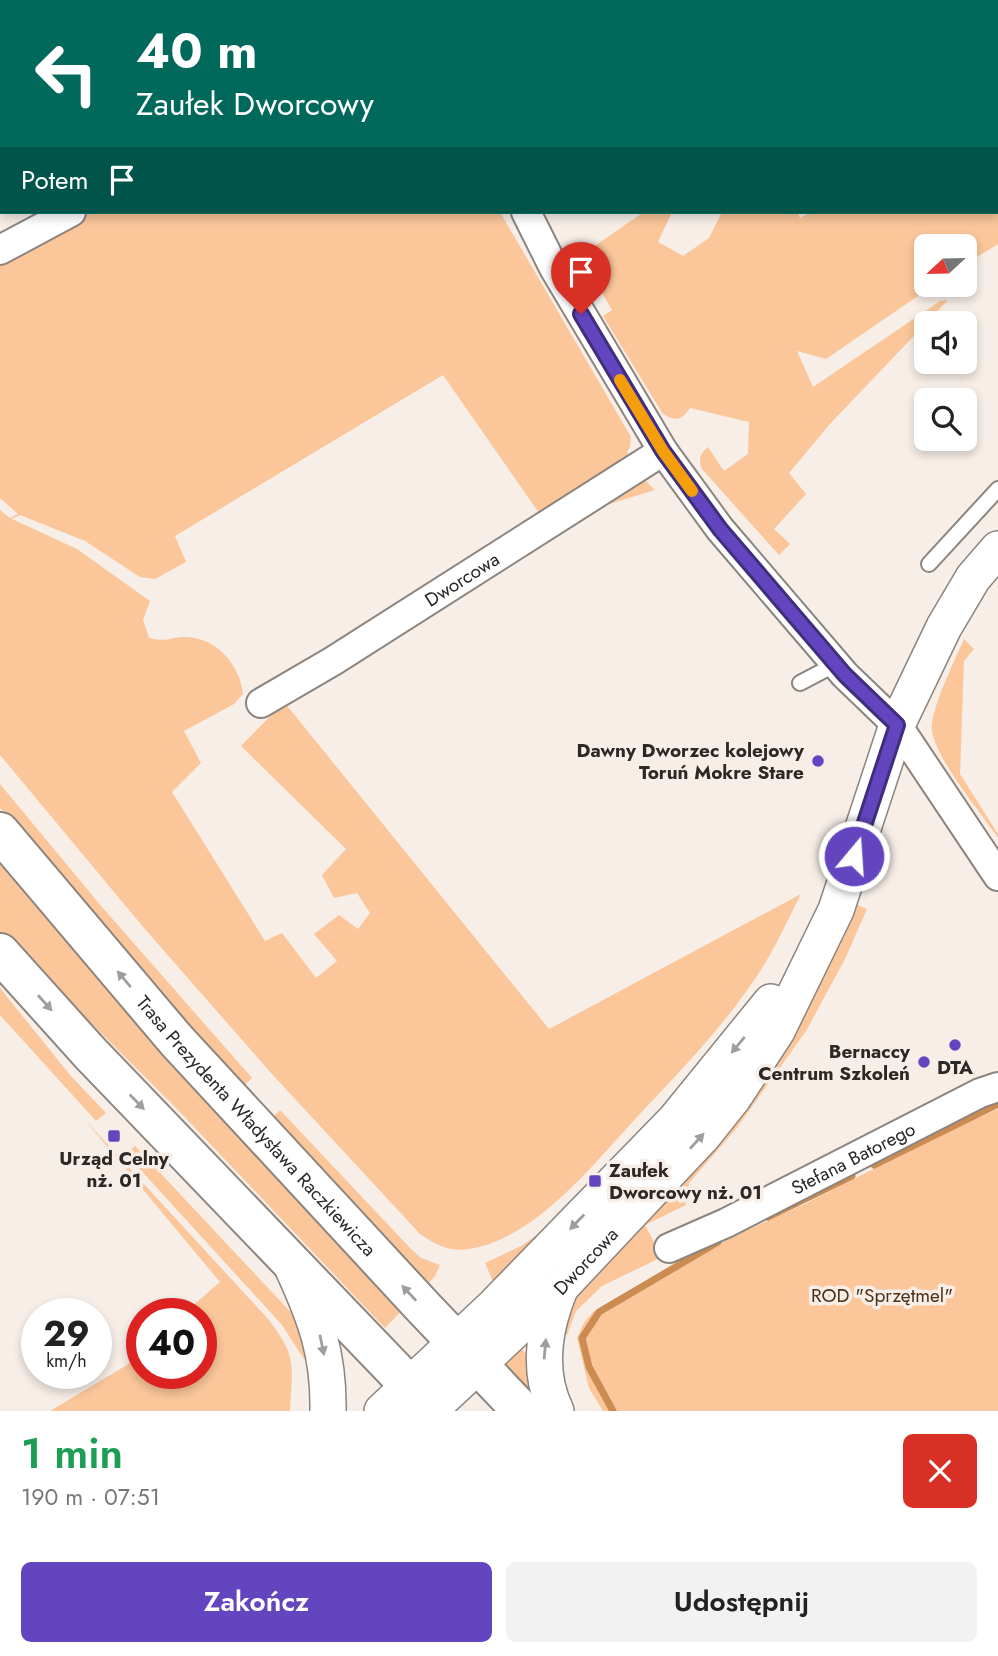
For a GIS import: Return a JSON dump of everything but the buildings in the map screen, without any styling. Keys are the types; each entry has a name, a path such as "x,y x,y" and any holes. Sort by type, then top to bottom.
{"main road":[{"name":"Trasa Prezydenta Władysława Raczkiewicza","path":"0,832 176,1040 441,1384"},
{"name":"Trasa Prezydenta Władysława Raczkiewicza","path":"0,953 90,1053 288,1259 441,1384 522,1411"}],"street":[{"path":"0,250 67,214"},
{"path":"527,214 554,268 663,451 720,529 836,664 897,725 998,876"},
{"name":"Dworcowa","path":"261,703 333,661 663,451"},
{"name":"Dworcowa","path":"441,1384 561,1287 703,1136 734,1097 777,1031 836,910 897,725 959,599 998,549"},
{"name":"Dworcowa","path":"441,1384 494,1306 675,1120 757,1022 836,910"},
{"name":"Stefana Batorego","path":"669,1248 726,1223 980,1093 998,1087"},
{"path":"288,1259 320,1332 328,1378 328,1411"},
{"path":"556,1411 545,1381 544,1357 551,1312 561,1287"},
{"path":"382,1411 441,1384"}],"lane":[{"path":"929,564 998,489"},
{"path":"800,683 836,664"}],"green space":[{"path":"88,214 501,214 631,437 627,452 631,459 546,523 443,375 175,536 186,562 155,579 140,577 85,541 20,515 12,519 77,549 150,601 143,620 149,638 161,640 181,637 208,642 232,663 243,694 234,704 184,731 201,763 172,792 265,941 282,933 316,978 337,961 314,934 339,915 358,929 370,913 357,893 334,898 322,875 346,849 241,746 284,702 549,1029 801,894 764,965 705,1044 583,1176 541,1215 518,1230 494,1242 469,1249 449,1248 420,1234 271,1073 144,928 0,755 0,510 10,518 18,514 0,498 0,258"},
{"path":"641,214 671,214 658,242 683,256 709,238 721,214 798,214 800,218 807,214 998,214 998,244 977,257 977,234 914,234 915,298 826,359 797,351 813,387 914,319 914,336 829,425 789,473 806,494 774,529 790,544 779,555 701,465 700,457 708,447 724,471 748,454 749,422 690,408 678,418 663,414 603,316 612,310 601,291 591,297 567,250 584,243 580,256"},
{"path":"948,300 938,311 925,311 940,301"},
{"path":"642,477 655,490 596,508"},
{"path":"964,639 974,649 964,661 960,774 998,838 950,771 932,731 939,699"},
{"path":"0,784 102,907 252,1078 240,1089 0,808"},
{"path":"0,856 404,1308 385,1328 177,1109 0,932"},
{"path":"853,903 867,909 845,959 806,1031 736,1129 689,1183 686,1205 645,1225 662,1257 602,1286 576,1311 567,1335 563,1334 575,1298"},
{"path":"0,988 70,1075 106,1113 96,1121 0,1015"},
{"name":"ROD \"Sprzętmel\"","path":"998,1109 998,1411 603,1411 589,1388 577,1338 593,1312 743,1232"},
{"path":"280,1110 411,1249 421,1258 440,1265 427,1285 270,1120"},
{"path":"85,1120 269,1320 289,1354 292,1383 290,1411 50,1411 87,1389 112,1389 112,1374 126,1366 126,1389 217,1389 217,1298 202,1298 220,1282"},
{"path":"135,1146 299,1321 311,1370 282,1325 126,1154"},
{"path":"557,1221 494,1284 485,1263 521,1246"},
{"path":"518,1345 533,1361 542,1404 502,1362"}],"waterway":[{"path":"874,1165 998,1104"},
{"path":"768,1217 852,1176"},
{"path":"613,1411 589,1367 582,1338 599,1312 718,1242"}],"slow traffic":[{"path":"620,380 663,451 692,491"}],"place":[{"name":"Dawny Dworzec kolejowy Toruń Mokre Stare","path":"818,761"},
{"name":"DTA","path":"955,1045"},
{"name":"Bernaccy Centrum Szkoleń","path":"924,1062"},
{"name":"Urząd Celny nż. 01","path":"114,1136"},
{"name":"Zaułek Dworcowy nż. 01","path":"595,1181"}],"route":[{"path":"581,314 663,451 720,529 845,675 897,725 854,856"}]}
